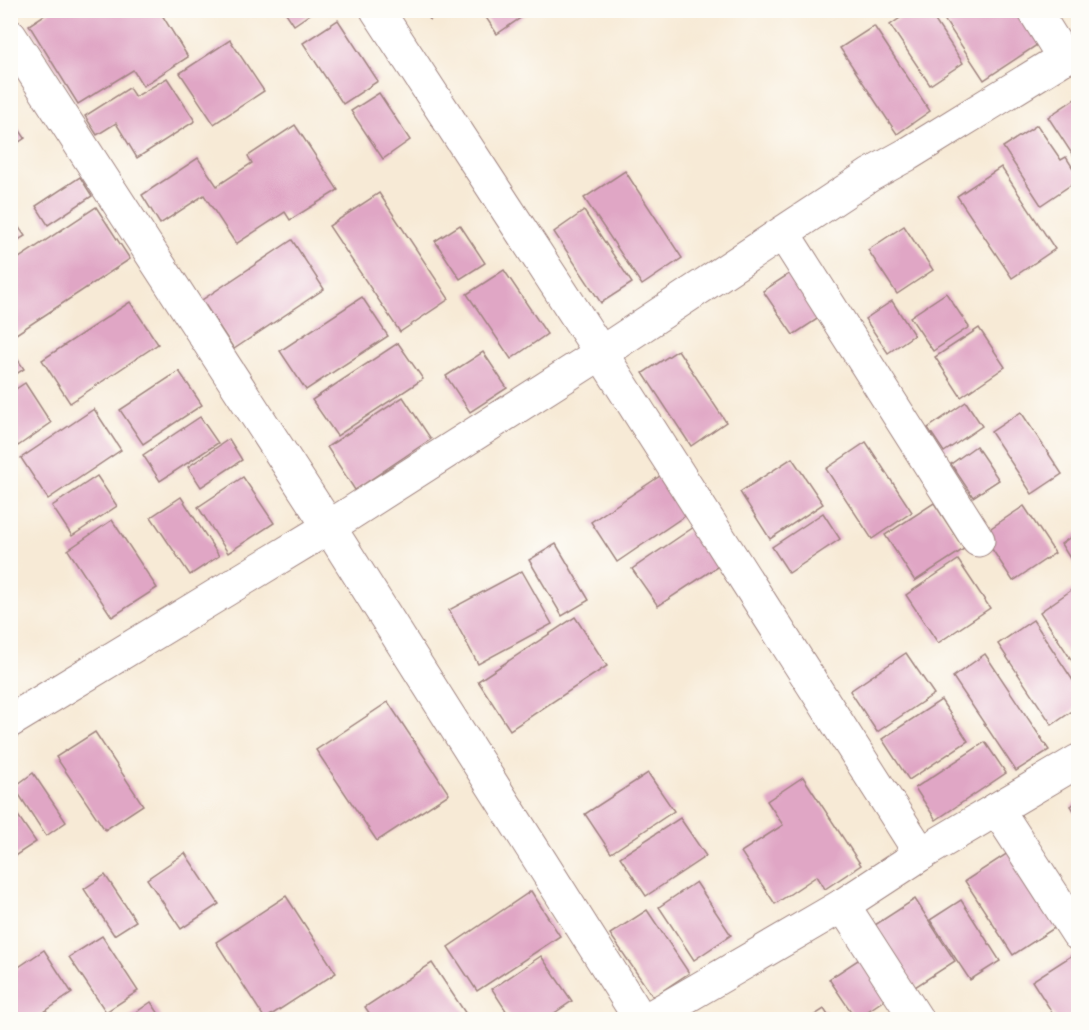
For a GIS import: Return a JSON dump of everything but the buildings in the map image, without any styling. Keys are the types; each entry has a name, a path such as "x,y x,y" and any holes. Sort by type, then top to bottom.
{"street":[{"path":"377,10 601,353 921,854"},
{"path":"10,721 329,527 601,353 870,175 1072,53 1034,10"},
{"path":"10,36 329,527 641,1020"},
{"path":"783,232 978,540"},
{"path":"646,1020 843,905 921,854 1078,761"},
{"path":"997,809 1078,934"},
{"path":"843,905 917,1020"}]}
